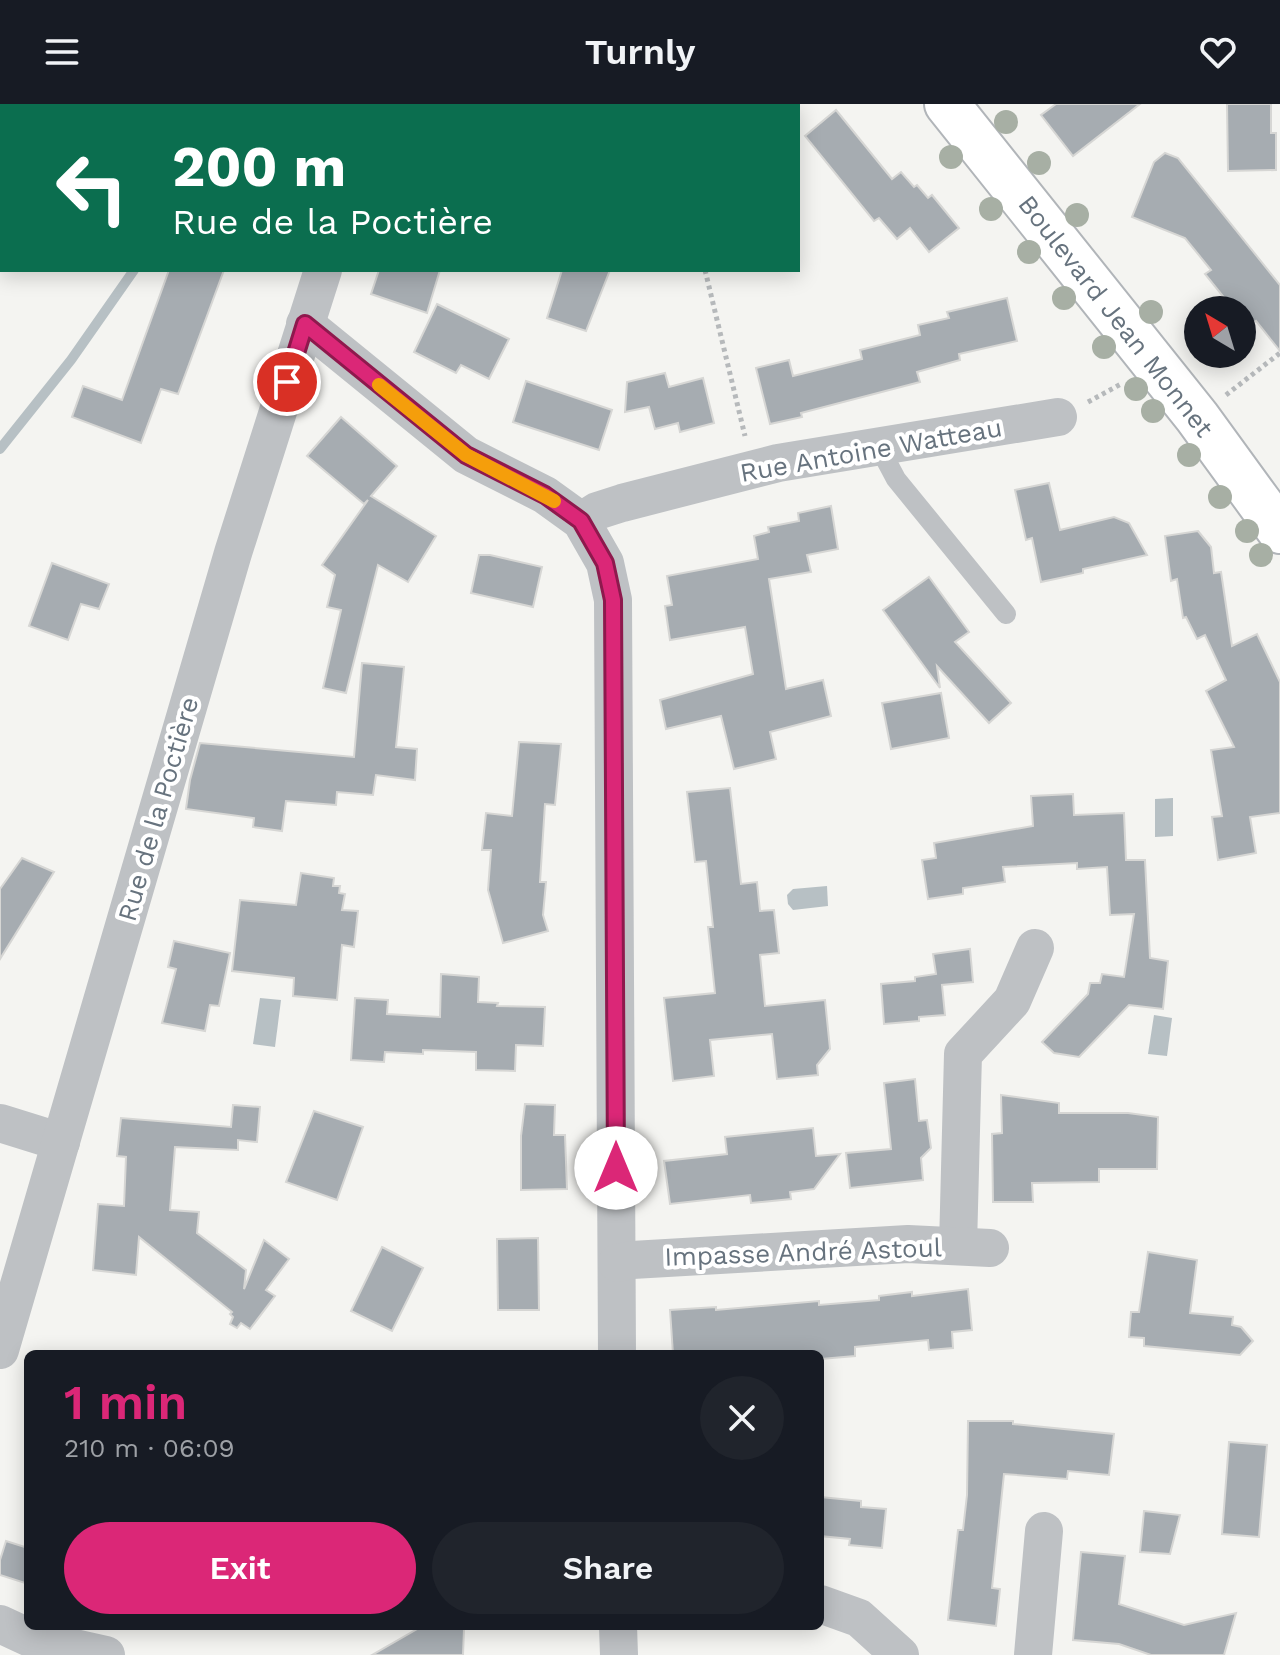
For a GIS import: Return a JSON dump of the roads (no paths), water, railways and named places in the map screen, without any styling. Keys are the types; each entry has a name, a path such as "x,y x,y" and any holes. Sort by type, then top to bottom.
{"main road":[{"name":"Boulevard Jean Monnet","path":"947,104 1197,417 1280,531"}],"street":[{"name":"Rue de la Poctière","path":"0,1350 233,553 322,272"},
{"path":"305,324 466,455 545,495 581,521 605,563 613,600 617,1350"},
{"name":"Rue Antoine Watteau","path":"581,521 597,511 622,503 778,463 1058,417"},
{"name":"Impasse André Astoul","path":"617,1263 908,1244 974,1247 963,1054 1012,1001 1035,948"},
{"path":"0,1123 61,1142"},
{"path":"1033,1655 1044,1531"},
{"path":"824,1605 859,1618 900,1655"},
{"path":"0,1624 30,1638 106,1655"},
{"path":"618,1630 619,1655"}],"lane":[{"path":"879,447 896,479 1006,614"}],"waterway":[{"path":"0,449 71,360 133,272"}]}
